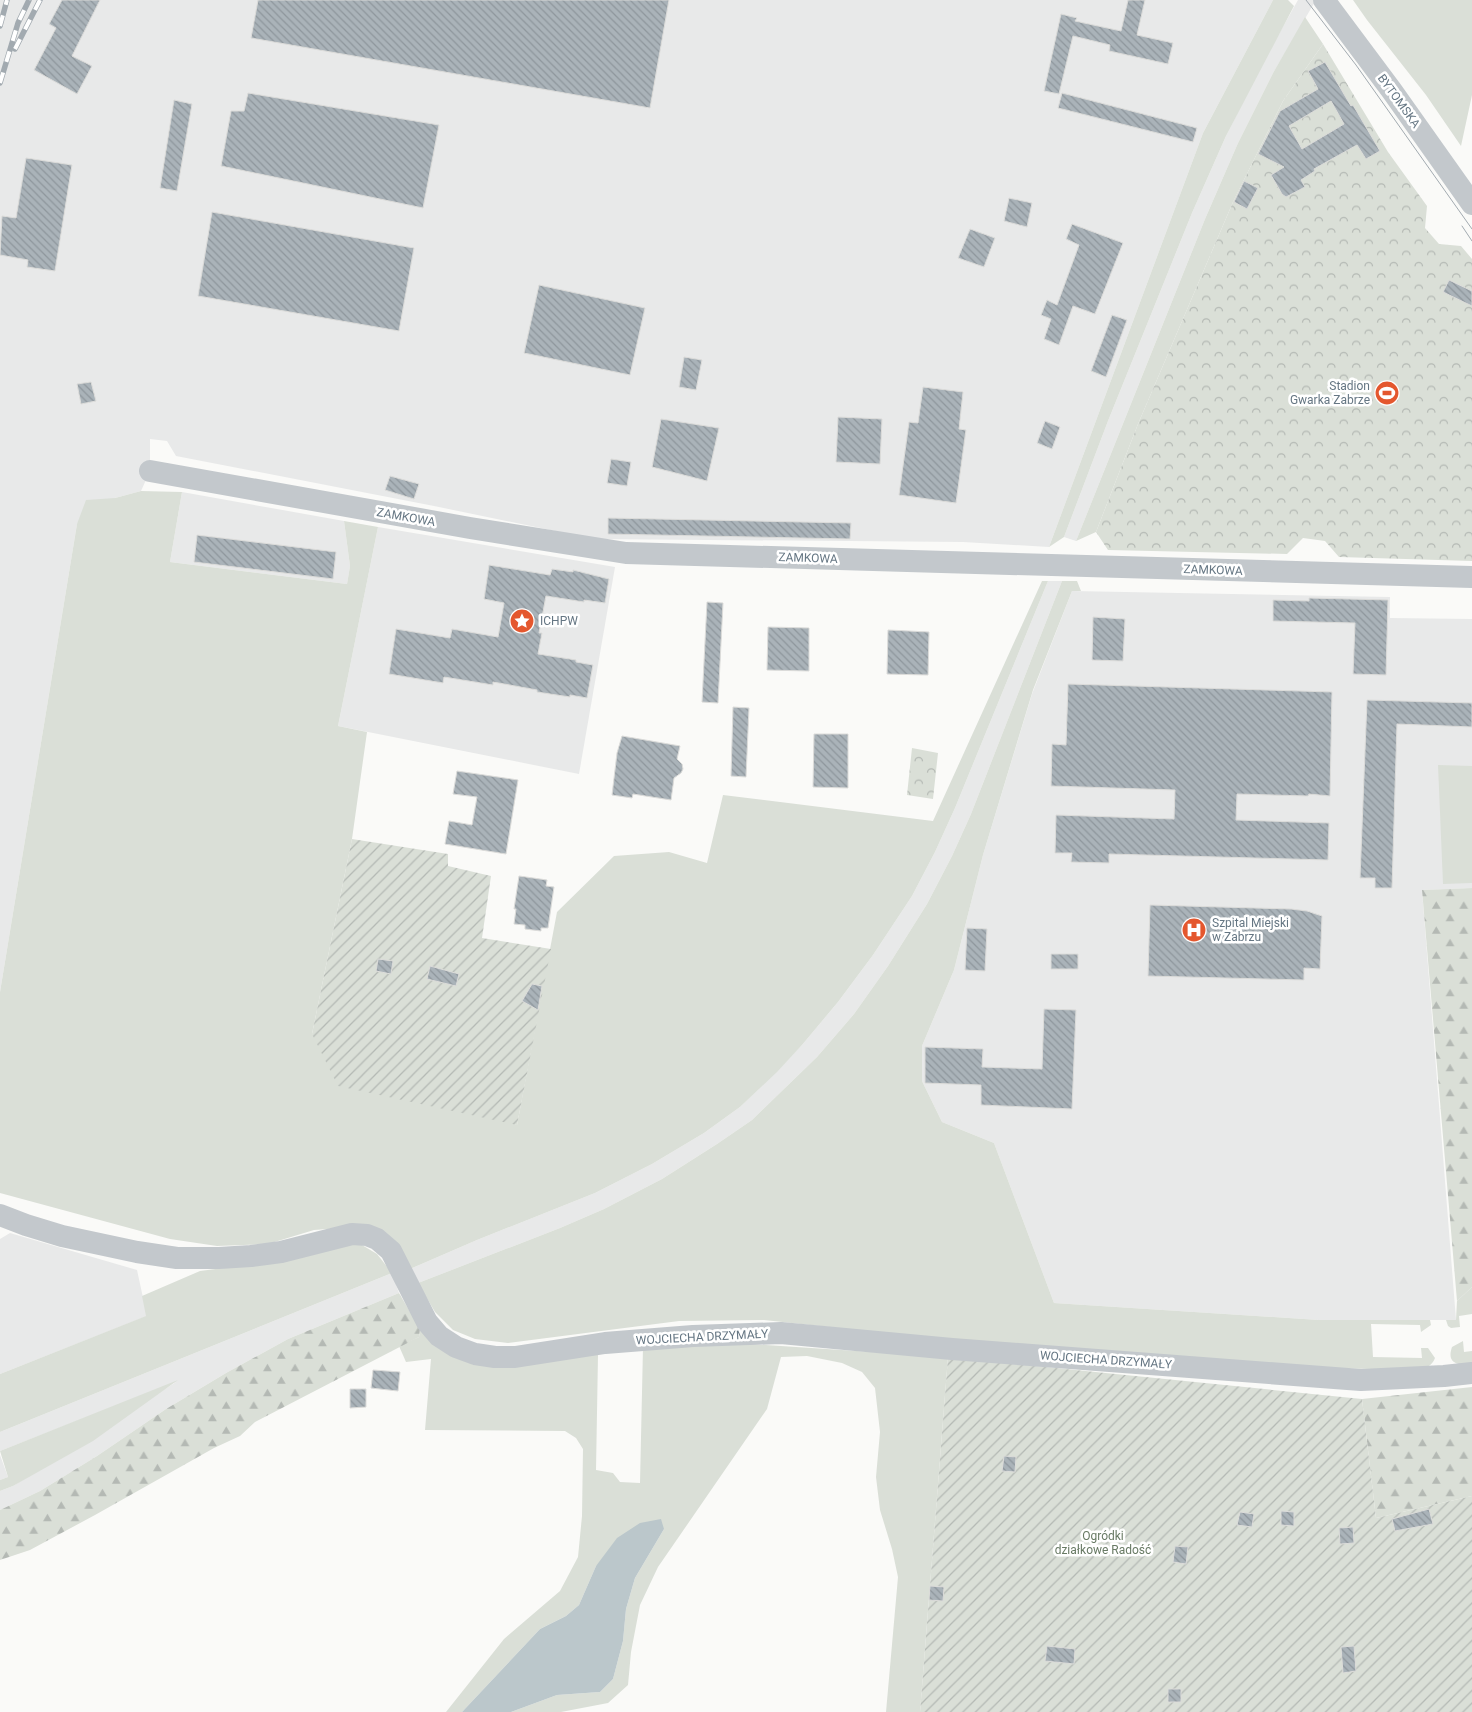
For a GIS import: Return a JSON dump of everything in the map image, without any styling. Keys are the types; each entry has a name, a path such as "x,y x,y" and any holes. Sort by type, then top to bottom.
{"street":[{"name":"BYTOMSKA","path":"1326,2 1392,90 1472,204"},
{"name":"ZAMKOWA","path":"150,471 470,528 626,553 1472,577"},
{"name":"WOJCIECHA DRZYMAŁY","path":"0,1214 26,1225 62,1236 137,1252 177,1258 251,1256 281,1252 352,1234 367,1235 378,1239 391,1251 427,1322 439,1336 456,1348 475,1354 495,1357 515,1356 605,1343 693,1336 781,1333 952,1349 1361,1380 1472,1373"}],"shaded area":[{"path":"0,0 1273,0 1203,133 1049,547 963,542 594,539 176,456 167,441 150,439 150,471 141,491 115,498 77,524 0,992"},
{"path":"1298,0 1316,0 1273,73 1238,143 1205,219 1076,541 1064,537 1108,421 1192,213 1226,136 1261,66"},
{"path":"182,492 344,521 350,566 347,584 170,562"},
{"path":"378,527 615,567 579,774 338,726"},
{"path":"1048,581 1062,581 971,814 952,856 927,904 888,966 854,1014 817,1057 752,1120 662,1179 604,1209 560,1228 418,1283 410,1269 595,1193 652,1164 704,1133 740,1107 802,1045 838,1002 873,955 912,896 955,808"},
{"name":"Szpital Miejski w Zabrzu","path":"1072,591 1390,597 1390,618 1472,619 1472,888 1422,890 1456,1320 1319,1320 1054,1303 994,1143 942,1122 922,1081 922,1046 954,970 983,855 1032,694"},
{"path":"10,1233 137,1270 147,1316 0,1374 0,1239"},
{"path":"392,1273 399,1293 288,1339 166,1409 97,1456 40,1491 0,1510 0,1491 13,1486 176,1382 0,1451 0,1432"},
{"path":"0,1455 8,1477 0,1480"},
{"path":"661,1519 664,1529 635,1578 626,1609 623,1641 613,1679 600,1692 557,1695 511,1712 462,1712 540,1629 566,1616 579,1605 596,1566 617,1538 640,1523"}],"green space":[{"path":"1273,0 1288,0 1294,6 1226,136 1192,213 1108,421 1064,537 1049,547 1203,133"},
{"path":"1353,0 1472,0 1472,95 1461,146 1426,95"},
{"path":"1305,17 1323,44 1283,101 1233,202 1138,424 1096,532 1076,541 1205,219 1238,143 1273,73"},
{"path":"1323,44 1388,152 1427,206 1425,228 1439,244 1461,246 1472,259 1472,561 1339,557 1325,541 1303,538 1287,554 1108,550 1096,532 1138,424 1233,202 1283,101"},
{"path":"141,491 182,492 170,562 347,584 350,566 344,521 378,527 338,726 367,732 352,839 312,1034 517,1125 557,912 614,856 669,852 707,863 723,795 933,821 1042,581 1048,581 955,808 912,896 873,955 838,1002 777,1072 740,1107 704,1133 652,1164 595,1193 410,1269 367,1226 314,1230 268,1244 217,1246 170,1239 0,1193 0,992 77,524 86,500 115,498"},
{"path":"1062,581 1077,581 1081,591 1072,591 1033,690 983,855 954,970 922,1046 922,1081 942,1122 994,1143 1054,1303 1319,1320 1430,1320 1431,1325 1421,1332 1420,1325 1371,1324 1373,1357 1422,1358 1421,1348 1428,1348 1435,1358 1432,1363 1419,1370 1325,1368 922,1337 764,1320 679,1321 508,1343 475,1339 453,1330 435,1312 418,1283 560,1228 604,1209 662,1179 752,1120 817,1057 854,1014 888,966 927,904 952,856 971,814"},
{"path":"912,748 938,753 933,799 907,795"},
{"path":"1438,765 1472,766 1472,883 1443,884"},
{"path":"352,839 448,854 448,866 491,876 482,938 551,949 517,1125 338,1086 312,1034"},
{"path":"1472,888 1472,1287 1457,1301 1422,890"},
{"path":"357,1242 377,1254 392,1273 0,1432 0,1374 146,1316 142,1296 200,1271 286,1260"},
{"path":"1472,1287 1472,1314 1459,1316 1460,1327 1451,1328 1446,1320 1456,1320 1457,1301"},
{"path":"399,1293 420,1329 419,1337 255,1422 240,1436 214,1448 30,1550 0,1560 0,1510 40,1491 97,1456 166,1409 288,1339"},
{"path":"420,1329 453,1354 598,1355 596,1470 613,1473 620,1482 640,1483 643,1347 750,1344 948,1357 920,1712 886,1712 898,1577 880,1510 876,1477 880,1432 875,1388 862,1372 842,1363 807,1356 781,1357 767,1409 658,1567 640,1605 631,1652 628,1685 608,1703 561,1712 511,1712 557,1695 600,1692 613,1679 623,1641 626,1609 635,1578 664,1529 596,1566 579,1605 566,1616 540,1629 462,1712 446,1712 504,1639 560,1591 578,1557 582,1516 583,1449 576,1438 565,1431 425,1430 431,1359 406,1362 399,1346 419,1337"},
{"path":"1463,1341 1464,1352 1472,1351 1472,1366 1463,1365 1452,1360 1452,1347"},
{"name":"Ogródki działkowe Radość","path":"948,1357 1362,1399 1376,1518 1472,1496 1472,1712 920,1712"},
{"path":"178,1380 93,1441 13,1486 0,1491 0,1480 8,1477 0,1451"},
{"path":"1472,1387 1472,1496 1376,1518 1362,1399"}],"building":[{"path":"62,0 100,0 72,56 92,66 77,94 34,70 56,28 49,24"},
{"path":"258,0 669,0 650,108 251,38"},
{"path":"1128,0 1145,0 1137,35 1173,43 1168,64 1109,51 1110,45 1073,36 1059,94 1044,91 1061,14 1077,18 1075,21 1121,31"},
{"path":"1325,62 1380,151 1366,159 1357,145 1314,169 1315,171 1301,180 1305,187 1286,197 1282,194 1271,175 1284,167 1258,154 1280,111 1318,89 1308,71","holes":["1331,101 1344,124 1302,149 1289,126"]},
{"path":"248,93 439,125 423,208 221,166 231,111 244,111"},
{"path":"1062,93 1197,128 1193,142 1058,108"},
{"path":"174,100 192,104 177,191 160,188"},
{"path":"26,158 72,165 55,271 27,267 28,260 0,255 2,216 16,218"},
{"path":"1244,181 1258,188 1247,209 1234,202"},
{"path":"1009,198 1032,203 1027,227 1004,221"},
{"path":"212,212 414,248 399,331 198,296"},
{"path":"1072,224 1123,243 1095,314 1073,306 1059,345 1044,339 1051,319 1041,315 1047,300 1057,305 1079,245 1066,239"},
{"path":"970,229 995,238 984,267 958,258"},
{"path":"1449,280 1472,291 1472,306 1443,292"},
{"path":"539,285 645,308 630,375 524,353"},
{"path":"1112,315 1127,320 1106,377 1091,371"},
{"path":"684,357 702,360 696,390 679,387"},
{"path":"91,382 96,401 81,404 77,384"},
{"path":"923,387 963,392 959,429 966,430 956,503 899,495 909,422 918,423"},
{"path":"838,417 882,419 880,464 836,462"},
{"path":"661,419 719,428 707,481 652,467"},
{"path":"1045,421 1060,427 1052,449 1037,443"},
{"path":"611,459 631,462 627,486 607,483"},
{"path":"390,476 419,484 414,499 385,490"},
{"path":"608,518 851,523 850,539 608,534"},
{"path":"197,535 336,552 333,579 194,562"},
{"path":"489,565 550,575 552,569 573,572 573,570 609,579 605,603 546,596 539,633 542,633 538,654 576,660 576,662 593,665 587,698 537,692 537,690 493,682 493,685 444,677 443,683 389,674 396,629 450,638 452,629 498,637 504,603 484,599"},
{"path":"1309,598 1388,600 1386,675 1353,674 1355,623 1273,621 1273,600 1309,601"},
{"path":"707,602 723,603 718,703 702,702"},
{"path":"1093,617 1125,619 1123,661 1092,660"},
{"path":"768,627 809,628 809,671 767,670"},
{"path":"888,630 929,632 928,675 887,674"},
{"path":"1068,684 1332,692 1330,796 1309,794 1308,796 1237,794 1236,820 1329,823 1328,860 1109,854 1109,863 1071,862 1072,853 1055,853 1056,815 1174,819 1175,790 1051,786 1052,744 1066,745"},
{"path":"1367,700 1472,703 1472,727 1397,724 1392,888 1375,888 1375,878 1360,878"},
{"path":"733,707 749,708 746,777 731,776"},
{"path":"814,734 848,734 848,788 813,787"},
{"path":"622,736 680,746 677,759 682,764 683,769 674,778 671,800 633,794 632,798 612,795 617,753"},
{"path":"457,771 518,780 506,854 445,844 449,821 472,825 477,797 453,794"},
{"path":"519,876 547,880 546,886 554,887 548,928 541,928 541,931 525,929 525,925 514,924 516,909 514,909"},
{"path":"1150,905 1291,909 1307,911 1322,916 1320,969 1304,968 1304,980 1148,976"},
{"path":"967,928 987,929 985,971 965,970"},
{"path":"1051,954 1078,954 1078,969 1051,969"},
{"path":"378,959 393,961 391,974 376,971"},
{"path":"430,966 459,974 456,986 427,979"},
{"path":"532,984 542,986 538,1010 522,1001"},
{"path":"1044,1009 1076,1010 1072,1109 981,1105 981,1085 925,1083 925,1047 983,1049 982,1067 1042,1069"},
{"path":"373,1370 400,1372 398,1391 371,1388"},
{"path":"350,1389 366,1389 366,1407 350,1408"},
{"path":"1004,1456 1016,1457 1015,1472 1002,1471"},
{"path":"1429,1509 1433,1524 1395,1531 1392,1519"},
{"path":"1281,1511 1294,1512 1294,1526 1281,1525"},
{"path":"1240,1512 1254,1514 1252,1527 1237,1525"},
{"path":"1353,1527 1354,1543 1340,1544 1339,1528"},
{"path":"1175,1546 1188,1547 1186,1564 1173,1562"},
{"path":"930,1586 944,1587 943,1601 929,1600"},
{"path":"1047,1646 1075,1649 1074,1664 1045,1661"},
{"path":"1354,1646 1356,1671 1343,1673 1341,1647"},
{"path":"1168,1689 1181,1689 1181,1702 1168,1702"}],"tram line":[{"path":"1306,0 1356,65 1472,229"},
{"path":"1462,226 1472,241"}],"railway":[{"path":"0,26 7,0"},
{"path":"0,83 18,23 29,0"},
{"path":"15,49 40,0"}],"place":[{"name":"Stadion Gwarka Zabrze","path":"1387,393"},
{"name":"ICHPW","path":"522,621"},
{"name":"Szpital Miejski w Zabrzu","path":"1194,930"}]}
